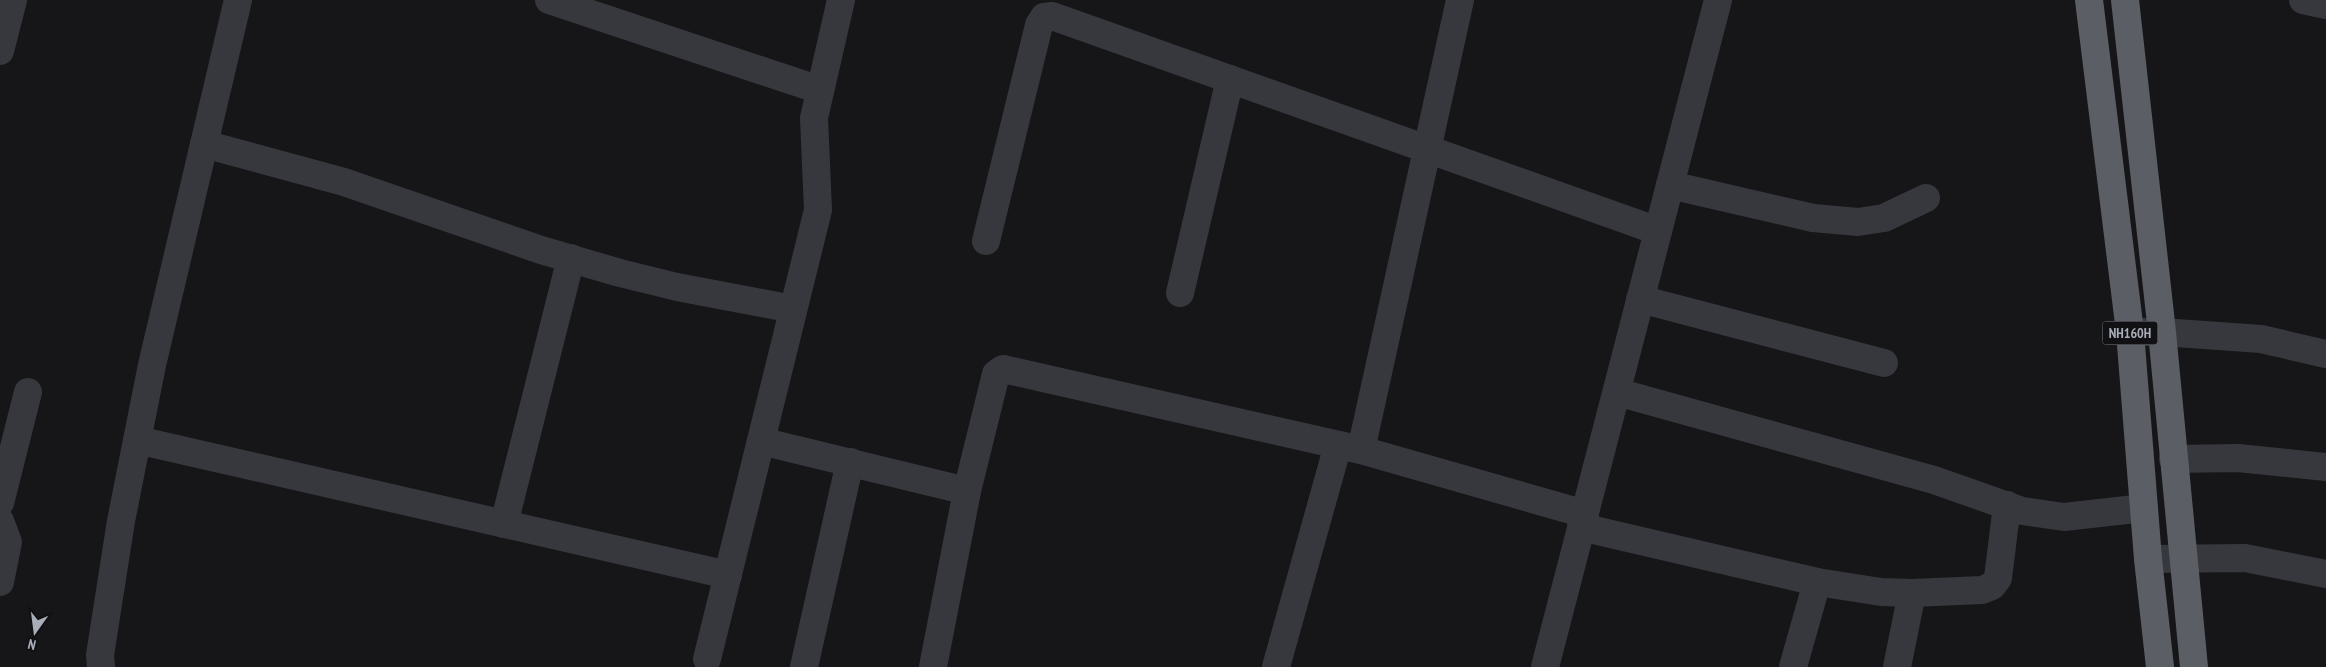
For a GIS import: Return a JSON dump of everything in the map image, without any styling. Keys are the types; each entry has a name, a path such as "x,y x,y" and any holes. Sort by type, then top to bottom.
{"highway":[{"name":"NH160H","path":"2089,0 2130,332 2148,559 2160,667"},
{"name":"NH160H","path":"2125,0 2162,332 2182,558 2194,667"}],"street":[{"path":"0,51 13,0"},
{"path":"549,0 820,90"},
{"path":"707,660 818,210 814,118 841,0"},
{"path":"1276,667 1350,447 1427,149 1460,0"},
{"path":"1545,667 1718,0"},
{"path":"2303,0 2326,5"},
{"path":"101,667 100,655 121,521 152,365 204,144 235,1"},
{"path":"986,241 1043,9 1052,16 1658,232"},
{"path":"1180,293 1230,79"},
{"path":"204,144 344,182 571,258 677,287 793,310"},
{"path":"1670,185 1813,218 1858,222 1884,218 1926,198"},
{"path":"504,524 571,258"},
{"path":"1640,298 1884,364"},
{"path":"2130,332 2162,332 2261,339 2326,354"},
{"path":"933,667 967,491 996,374 1004,369 1350,447 1583,520 1817,582 1880,592 1912,594 1982,590 1992,586 1998,578 2007,505"},
{"path":"0,503 28,392"},
{"path":"1616,392 1934,480 2022,511 2064,517 2144,508"},
{"path":"137,440 728,575"},
{"path":"761,441 967,491"},
{"path":"2173,459 2238,458 2326,467"},
{"path":"804,667 850,462"},
{"path":"0,521 8,542 0,582"},
{"path":"2148,559 2244,558 2326,574"},
{"path":"1793,667 1817,582"},
{"path":"1897,667 1912,594"}]}
